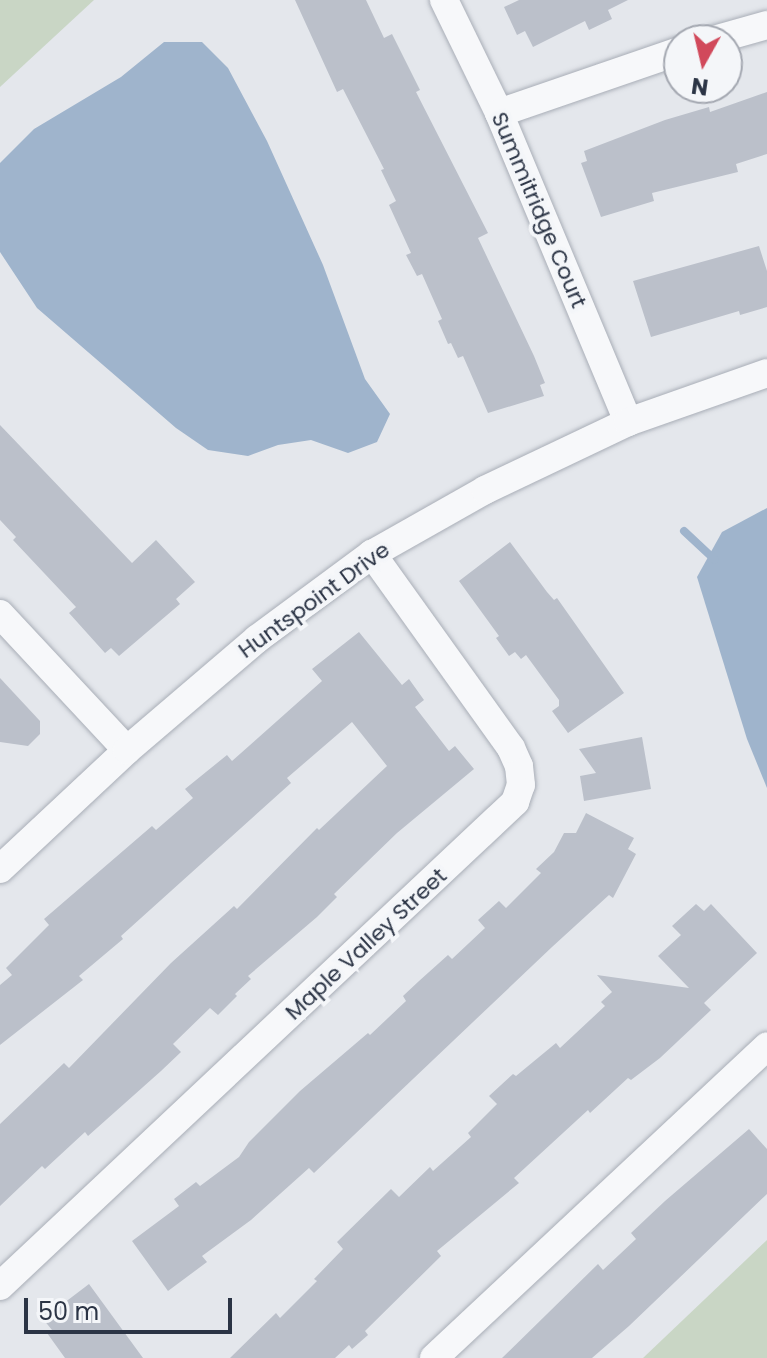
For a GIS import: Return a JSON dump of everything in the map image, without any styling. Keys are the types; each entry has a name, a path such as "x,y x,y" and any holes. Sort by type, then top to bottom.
{"street":[{"name":"Summitridge Court","path":"444,0 499,113 628,422"},
{"path":"743,32 767,25"},
{"path":"499,113 663,57"},
{"name":"Huntspoint Drive","path":"0,869 127,750 257,639 372,554 485,490 628,422 767,373"},
{"name":"Maple Valley Street","path":"0,1286 515,802 520,775 511,748 372,554"},
{"path":"0,614 127,750"},
{"path":"434,1358 767,1046"}],"green space":[{"path":"0,0 94,0 0,87"},
{"path":"767,1240 767,1358 643,1358"}],"water":[{"path":"164,42 202,42 228,68 267,141 323,265 365,379 390,414 377,442 348,453 311,440 278,445 248,456 208,450 176,428 37,308 0,252 0,163 34,129 121,77"},
{"path":"767,508 767,788 747,739 697,577 722,532"}],"building":[{"path":"295,0 366,0 384,38 392,34 420,90 416,92 488,233 478,238 534,356 545,383 540,385 544,396 488,413 463,356 458,358 451,343 448,344 438,321 442,319 422,274 417,276 406,255 411,253 389,205 396,201 381,170 384,169 343,89 337,92"},
{"path":"519,0 628,0 608,10 612,19 589,30 585,21 533,47 525,31 517,35 504,7"},
{"path":"767,92 767,154 736,164 738,172 652,193 654,201 601,217 581,163 587,161 584,151 665,120 709,107 710,112 733,104 743,104 743,100"},
{"path":"759,246 767,271 767,307 740,315 739,311 651,337 633,281"},
{"path":"0,425 132,563 156,540 195,582 176,599 180,604 119,656 111,648 105,653 69,613 76,607 13,540 16,537 0,520"},
{"path":"510,542 547,592 554,600 557,598 624,693 568,733 552,711 559,706 559,700 526,655 521,659 515,652 509,656 496,638 499,636 459,581"},
{"path":"359,632 402,685 409,679 424,700 415,707 449,751 455,746 474,769 397,833 334,894 337,897 317,917 248,976 251,979 218,1015 210,1008 173,1044 181,1052 161,1071 88,1136 85,1132 45,1169 42,1166 0,1206 0,1124 64,1063 69,1068 171,963 234,906 237,909 317,828 319,830 387,766 352,722 287,778 291,783 79,976 83,980 0,1045 0,985 12,975 6,968 49,925 44,919 152,826 156,830 193,798 185,789 227,755 232,761 322,681 312,669"},
{"path":"0,678 40,721 40,734 28,746 0,742"},
{"path":"642,737 651,789 584,801 580,776 596,773 579,749"},
{"path":"586,813 634,838 628,849 636,854 613,898 609,895 552,947 314,1173 309,1168 251,1220 202,1256 207,1262 168,1291 132,1241 179,1206 174,1199 196,1182 200,1186 239,1157 249,1142 300,1091 368,1033 370,1035 406,1001 403,996 419,981 448,955 452,959 485,928 478,920 499,901 506,908 541,873 536,869 554,852 564,833 576,833"},
{"path":"696,904 704,911 711,904 757,953 704,1003 711,1010 660,1058 631,1080 628,1078 590,1113 588,1110 514,1178 519,1183 437,1251 441,1256 365,1331 368,1335 352,1349 349,1345 335,1358 230,1358 276,1313 280,1318 317,1281 314,1279 343,1249 337,1242 391,1189 399,1197 430,1167 433,1171 471,1137 468,1133 497,1104 489,1096 556,1043 560,1048 605,1006 601,1002 612,992 597,975 689,988 658,956 681,935 672,926"},
{"path":"749,1129 767,1149 767,1194 629,1326 592,1358 502,1358 598,1264 603,1270 636,1239 631,1233 665,1201"},
{"path":"89,1284 143,1358 65,1358 47,1333 52,1330 43,1319"}],"waterway":[{"path":"684,531 715,560"}]}
